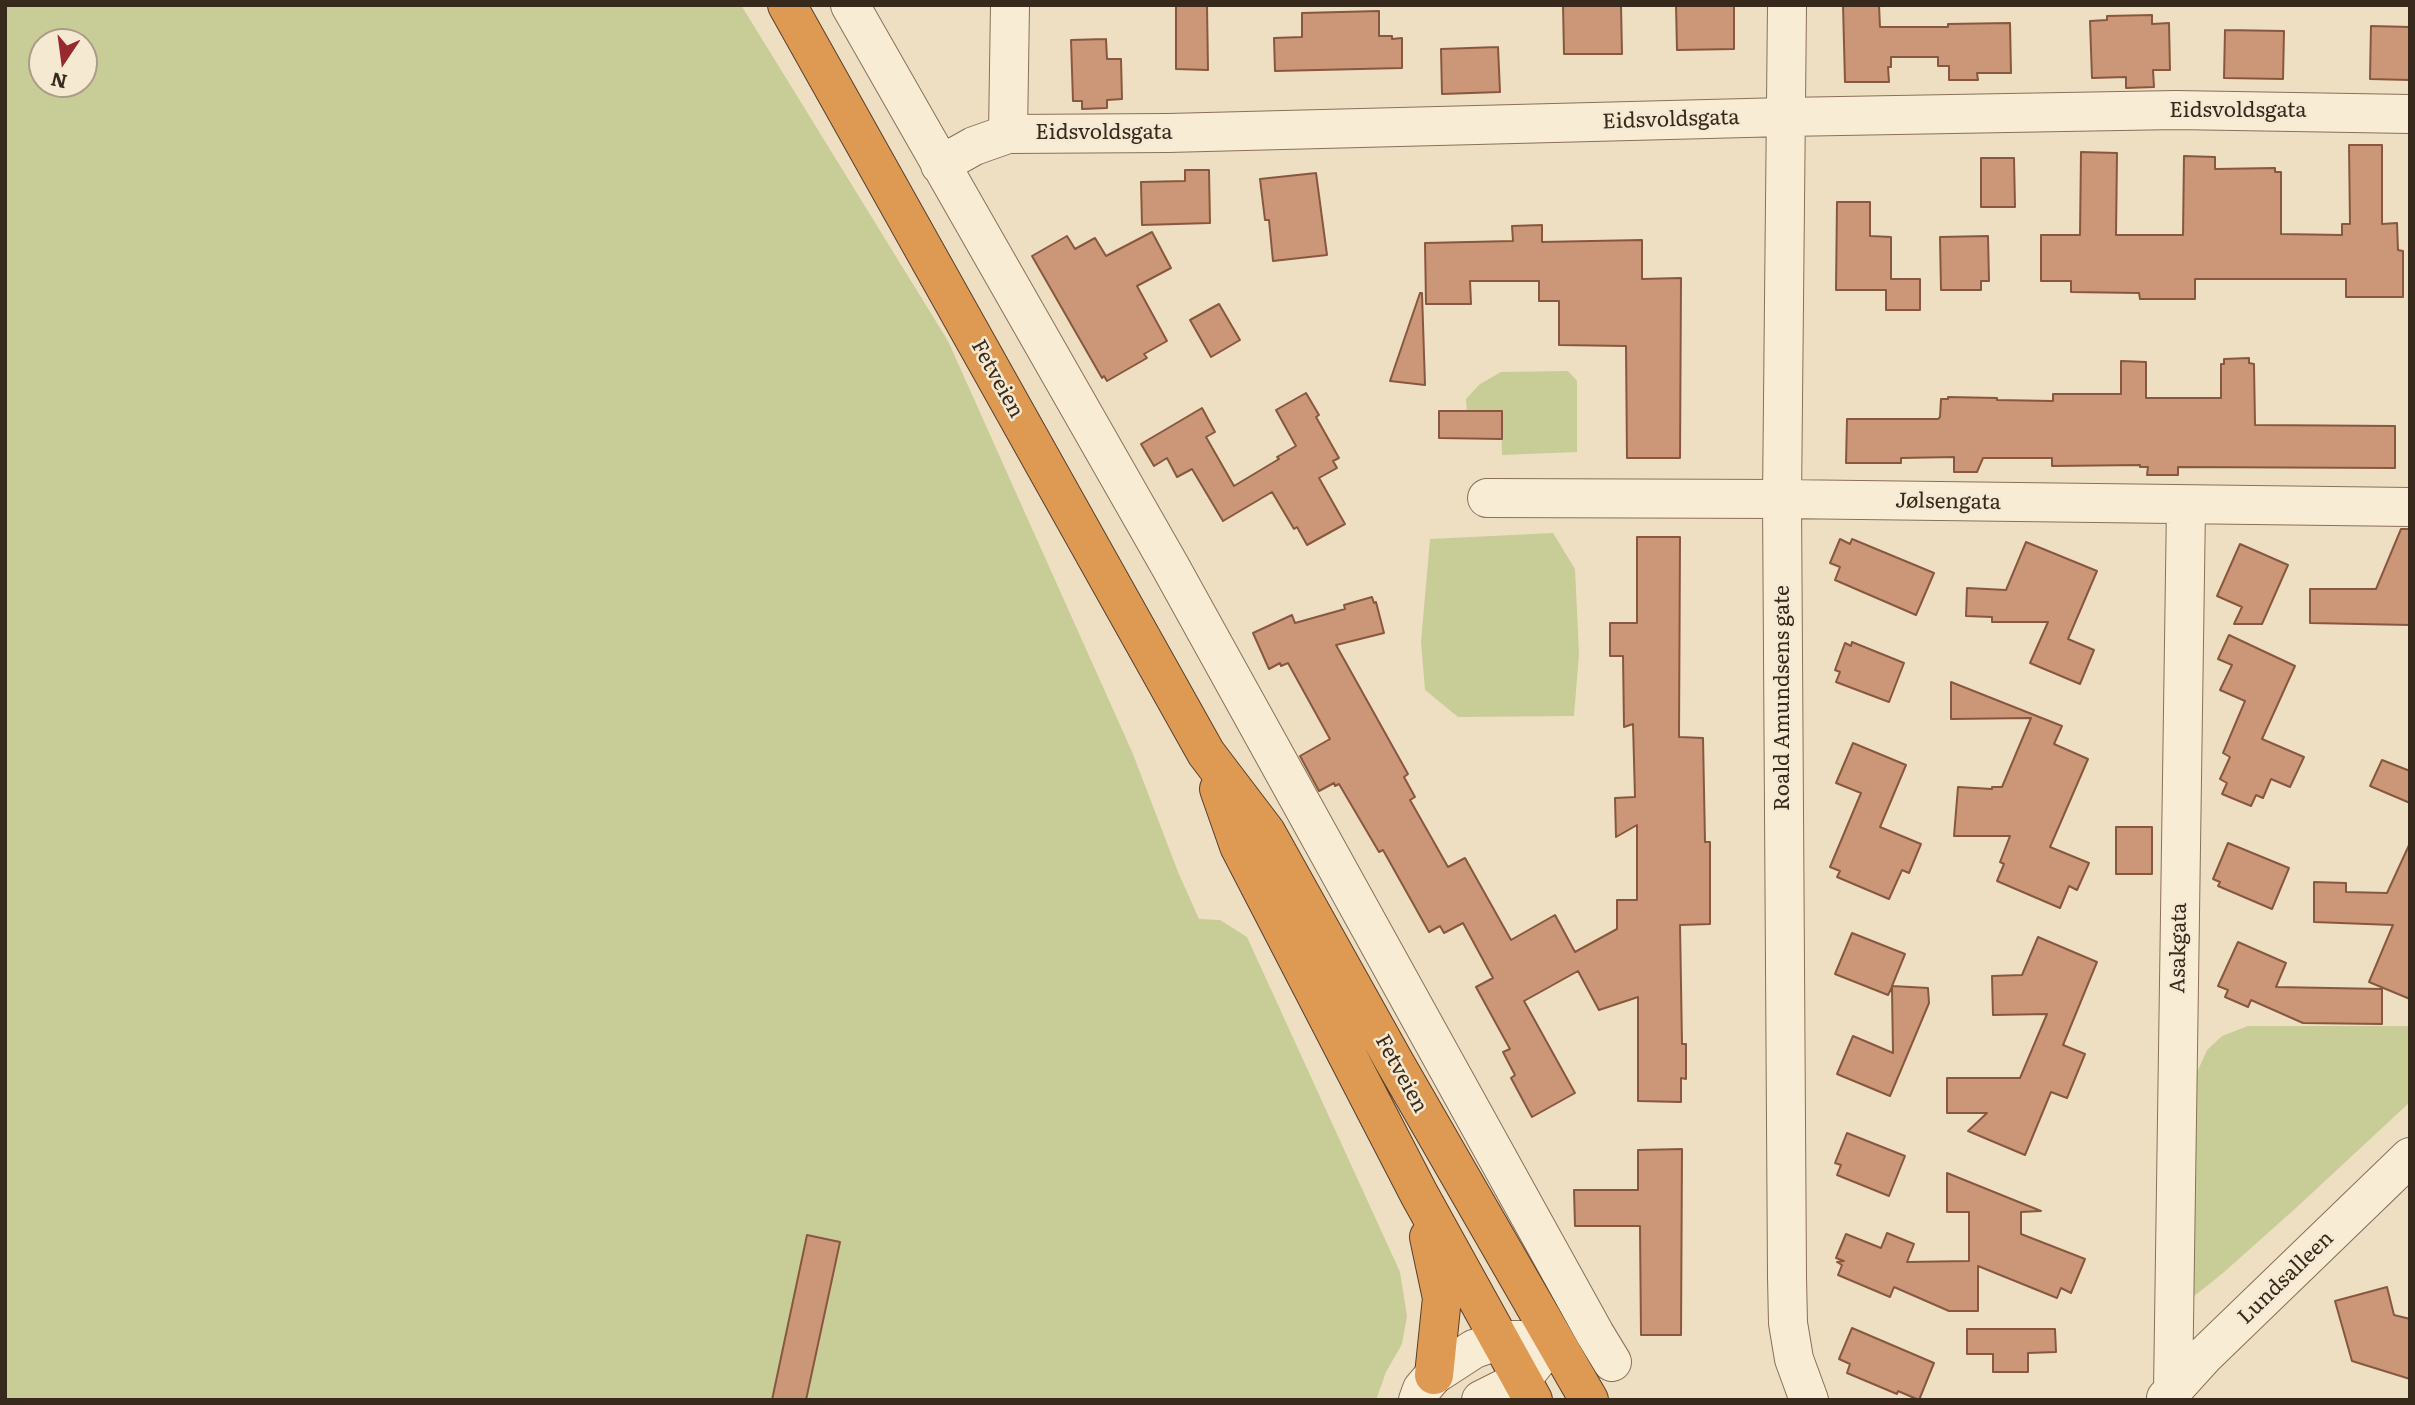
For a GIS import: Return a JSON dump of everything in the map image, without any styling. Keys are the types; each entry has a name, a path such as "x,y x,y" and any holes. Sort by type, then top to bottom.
{"highway":[{"name":"Fetveien","path":"788,5 1206,753 1266,832 1589,1400"},
{"name":"Fetveien","path":"1206,753 1239,846 1419,1194 1527,1390"},
{"path":"1419,1194 1442,1298 1426,1387"}],"street":[{"path":"850,5 1170,566 1612,1362"},
{"path":"1008,134 1010,5"},
{"name":"Roald Amundsens gate","path":"1787,5 1782,499 1787,1277 1788,1323 1794,1359 1806,1395"},
{"name":"Eidsvoldsgata","path":"940,165 974,146 1008,134 1168,133 2176,110 2410,114"},
{"name":"Jølsengata","path":"1487,498 2410,507"},
{"name":"Asakgata","path":"2169,1395 2186,506"},
{"name":"Lundsalleen","path":"2169,1395 2205,1355 2410,1157"},
{"path":"1426,1387 1474,1349 1500,1340 1553,1340 1527,1390 1481,1400"}],"green space":[{"path":"5,5 741,5 948,341 1133,754 1199,919 1220,920 1247,937 1400,1272 1407,1316 1402,1344 1386,1372 1376,1400 5,1400"},
{"path":"1568,371 1577,381 1577,452 1502,455 1501,415 1467,415 1466,399 1480,384 1501,372"},
{"path":"1553,533 1575,569 1579,654 1574,716 1458,717 1425,690 1421,642 1430,539"},
{"path":"2248,1026 2410,1026 2410,1102 2297,1207 2193,1297 2194,1079 2207,1050 2222,1036"}],"building":[{"path":"1176,5 1207,5 1208,70 1176,69"},
{"path":"1563,5 1621,5 1622,54 1564,54"},
{"path":"1676,5 1734,5 1734,49 1677,50"},
{"path":"1843,5 1879,5 1880,27 2010,23 2011,73 1977,73 1978,80 1949,80 1949,66 1938,66 1938,57 1891,57 1891,67 1888,67 1889,82 1845,82"},
{"path":"1379,11 1379,36 1402,38 1402,68 1275,71 1274,38 1302,37 1302,13"},
{"path":"2152,15 2152,24 2169,23 2170,70 2153,70 2154,87 2126,88 2126,77 2092,78 2090,21 2107,20 2107,16"},
{"path":"2371,26 2410,27 2410,80 2370,79"},
{"path":"2225,30 2284,31 2283,79 2224,78"},
{"path":"1106,39 1107,59 1121,59 1122,99 1107,100 1107,108 1082,109 1082,101 1073,101 1071,40"},
{"path":"1498,47 1500,92 1442,94 1441,49"},
{"path":"2349,145 2382,145 2382,224 2397,223 2398,250 2403,251 2403,297 2346,297 2346,279 2195,279 2195,299 2140,299 2139,293 2071,292 2071,281 2041,281 2041,235 2080,235 2081,152 2117,153 2116,235 2183,235 2184,156 2215,157 2215,169 2275,168 2275,172 2281,172 2281,234 2342,235 2342,224 2350,224"},
{"path":"1981,158 2014,158 2015,207 1981,207"},
{"path":"1185,170 1209,170 1210,223 1142,225 1141,182 1185,181"},
{"path":"1316,173 1327,255 1273,261 1269,220 1265,220 1260,179"},
{"path":"1837,202 1870,202 1870,236 1891,237 1891,279 1920,279 1920,310 1886,310 1886,290 1836,290"},
{"path":"1542,225 1542,242 1642,240 1642,279 1681,278 1680,458 1627,458 1626,346 1559,345 1559,301 1539,301 1539,281 1470,281 1471,304 1426,304 1425,243 1513,241 1512,226"},
{"path":"1152,232 1171,268 1137,286 1167,341 1144,354 1147,358 1107,381 1104,376 1102,378 1032,256 1067,236 1075,249 1095,238 1106,256"},
{"path":"1988,236 1989,281 1981,281 1981,290 1941,290 1940,237"},
{"path":"1420,293 1425,385 1390,381"},
{"path":"1219,304 1240,340 1211,357 1190,320"},
{"path":"2249,358 2249,363 2254,364 2255,425 2395,426 2395,468 2178,467 2178,475 2147,475 2148,467 2140,465 2052,466 2052,458 1983,458 1977,472 1954,472 1954,457 1901,458 1901,463 1846,463 1847,419 1938,419 1941,399 1948,397 2053,401 2053,394 2121,394 2121,361 2146,362 2146,398 2221,398 2221,364 2224,364 2224,359"},
{"path":"1306,393 1339,458 1333,461 1337,468 1319,478 1345,524 1307,545 1272,492 1223,521 1192,469 1177,477 1167,458 1154,466 1141,444 1202,408 1215,432 1206,437 1234,486 1296,446 1276,410"},
{"path":"1439,411 1502,411 1502,439 1439,438"},
{"path":"2401,529 2410,529 2410,625 2310,623 2310,589 2376,589"},
{"path":"1637,537 1680,537 1679,737 1703,738 1705,842 1710,842 1710,924 1680,925 1682,1044 1686,1044 1686,1079 1681,1078 1681,1102 1638,1101 1638,997 1599,1010 1578,971 1524,1001 1575,1093 1532,1117 1511,1078 1515,1075 1503,1052 1510,1049 1476,987 1493,978 1463,923 1444,933 1440,926 1429,932 1383,850 1379,852 1339,784 1335,786 1334,783 1319,791 1300,756 1330,739 1288,663 1281,666 1280,663 1269,669 1253,633 1292,615 1295,623 1345,609 1344,605 1372,597 1374,603 1376,602 1384,633 1336,645 1408,774 1404,777 1415,797 1410,800 1448,867 1465,858 1511,940 1555,915 1575,952 1617,929 1617,900 1637,900 1637,825 1616,837 1615,798 1635,797 1633,724 1624,727 1623,656 1610,656 1610,623 1637,623"},
{"path":"1840,539 1850,544 1852,539 1934,573 1916,615 1835,580 1840,567 1830,563"},
{"path":"2026,542 2097,571 2068,639 2094,650 2080,684 2030,663 2048,622 1992,622 1992,617 1966,616 1967,588 2006,590"},
{"path":"2240,544 2288,565 2262,624 2234,624 2242,607 2217,596"},
{"path":"2229,635 2295,666 2262,739 2304,757 2290,787 2271,779 2263,798 2256,795 2251,806 2222,794 2227,783 2220,779 2230,757 2223,753 2245,701 2220,690 2232,665 2218,659"},
{"path":"1852,642 1904,663 1889,702 1836,682 1840,672 1835,670 1845,643 1851,646"},
{"path":"1951,682 2062,726 2054,744 2088,759 2050,847 2089,863 2077,890 2069,886 2060,908 1997,881 2004,864 2000,862 2010,836 1954,836 1958,787 2002,787 2031,718 1951,719"},
{"path":"1853,743 1906,765 1880,827 1921,844 1909,873 1902,870 1889,899 1837,877 1840,871 1830,867 1861,793 1836,783"},
{"path":"2382,760 2410,771 2410,803 2370,786"},
{"path":"2116,827 2152,827 2152,874 2116,874"},
{"path":"2228,843 2289,868 2272,909 2218,886 2220,882 2213,879"},
{"path":"2410,843 2410,999 2369,982 2393,925 2314,922 2314,882 2346,883 2346,892 2387,893"},
{"path":"1852,933 1905,954 1892,986 1928,988 1929,1003 1890,1096 1837,1074 1853,1036 1893,1053 1892,987 1888,995 1835,974"},
{"path":"2038,937 2097,962 2063,1045 2085,1054 2067,1098 2051,1092 2025,1155 1968,1131 1987,1113 1947,1113 1947,1078 2020,1078 2047,1014 1993,1015 1992,976 2022,975"},
{"path":"2238,942 2286,963 2276,987 2382,989 2382,1024 2303,1023 2251,1000 2248,1007 2225,997 2228,990 2218,986"},
{"path":"1847,1133 1905,1156 1889,1196 1837,1175 1841,1165 1835,1163"},
{"path":"1682,1149 1681,1335 1641,1335 1640,1226 1575,1226 1574,1190 1638,1190 1638,1150"},
{"path":"1947,1173 2041,1211 2021,1212 2021,1234 2085,1259 2071,1293 2061,1288 2057,1298 1978,1266 1978,1311 1949,1311 1894,1287 1890,1297 1838,1275 1842,1265 1837,1262 1844,1261 1836,1258 1846,1234 1881,1248 1887,1233 1914,1244 1907,1262 1969,1261 1969,1212 1947,1212"},
{"path":"807,1235 840,1242 806,1400 772,1400"},
{"path":"2387,1287 2394,1315 2410,1319 2410,1379 2352,1361 2335,1301"},
{"path":"1852,1328 1934,1363 1919,1400 1898,1391 1897,1394 1847,1373 1850,1364 1839,1359"},
{"path":"1967,1329 2055,1329 2056,1352 2028,1353 2028,1372 1993,1372 1993,1354 1967,1354"}]}
